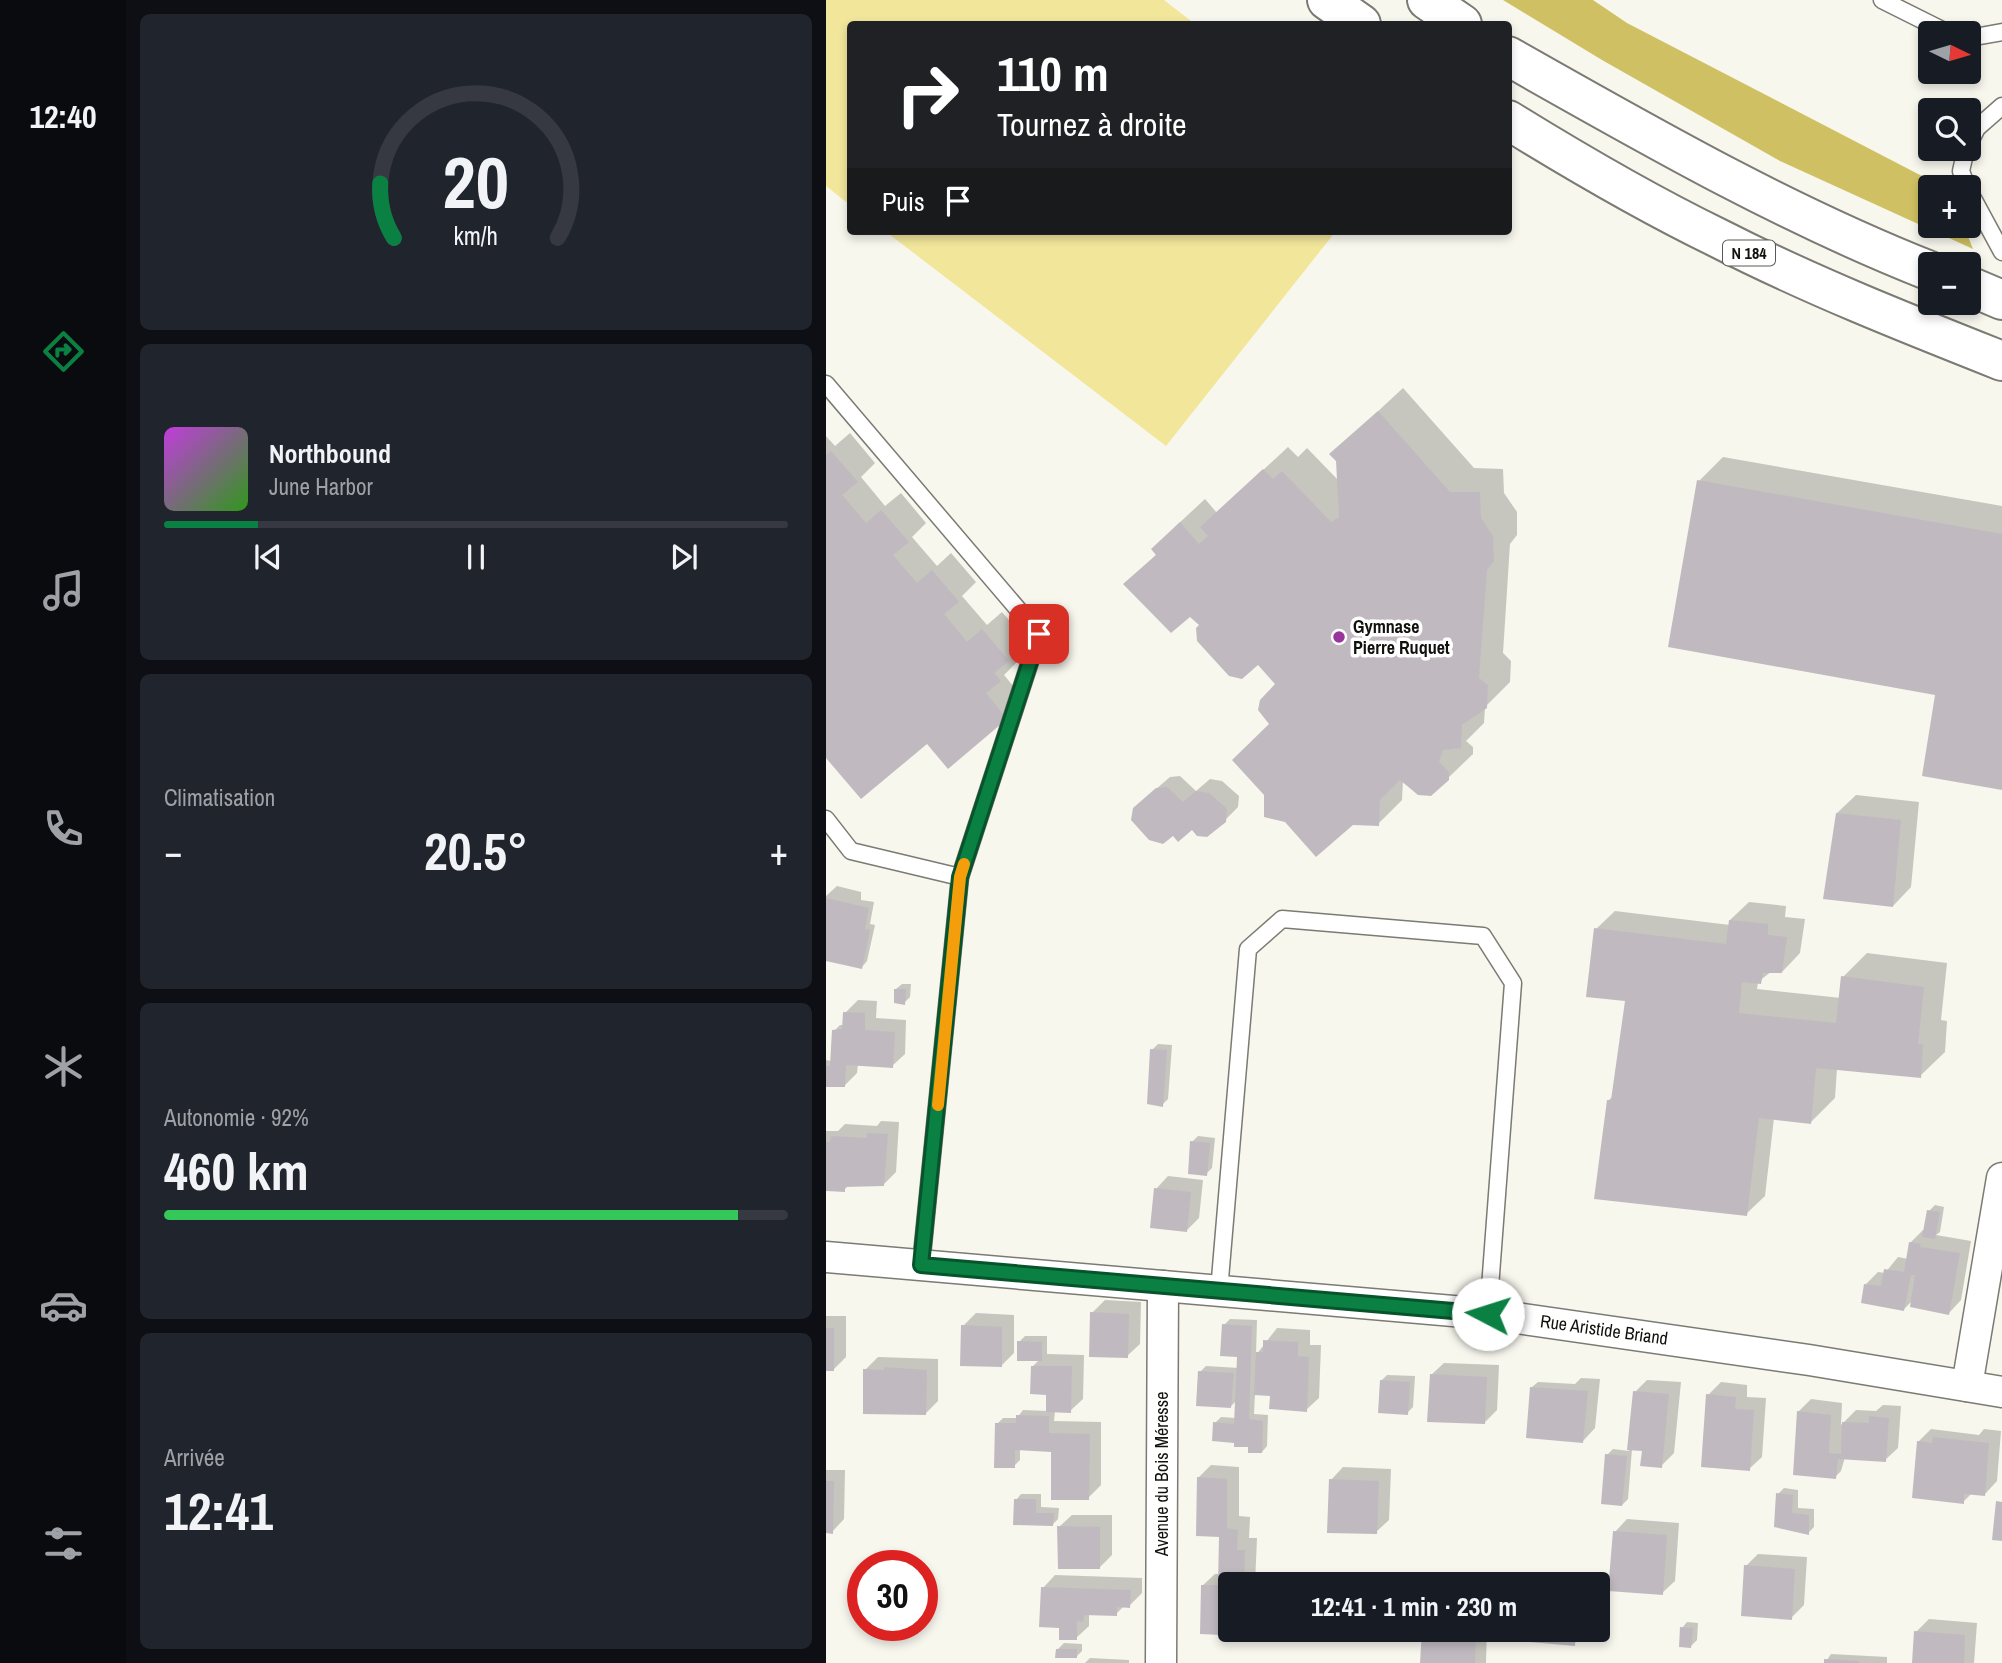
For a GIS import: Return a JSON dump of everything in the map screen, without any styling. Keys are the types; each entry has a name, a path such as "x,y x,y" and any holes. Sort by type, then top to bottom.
{"main road":[{"path":"1327,0 1357,21"},
{"path":"1427,0 1458,21"},
{"path":"1512,57 1685,156 1878,250 1918,266"},
{"name":"N 184","path":"1512,122 1717,238 1896,319 2002,361"},
{"path":"1981,291 2002,300"}],"street":[{"path":"1967,1386 2002,1178"},
{"name":"Rue Aristide Briand","path":"826,1257 1488,1314 1796,1358 2002,1392"},
{"name":"Avenue du Bois Méresse","path":"1161,1663 1163,1286"}],"lane":[{"path":"1882,0 1924,21"},
{"path":"1981,36 2002,32"},
{"path":"1981,124 2002,106"},
{"path":"1981,213 2002,252"},
{"path":"826,384 1039,634 960,877 921,1265"},
{"path":"826,819 851,851 960,877"},
{"path":"1219,1291 1248,949 1282,919 1483,936 1513,983 1488,1314"}],"shaded area":[{"path":"826,0 1164,0 1191,21 847,21 847,203 826,186"},
{"path":"1503,0 1593,0 1627,23 1920,175 1918,224 1780,161 1602,60"},
{"path":"890,235 1333,235 1166,446"},
{"path":"1949,238 1969,238 1973,249"}],"building":[{"name":"Gymnase Pierre Ruquet","path":"1378,411 1450,492 1480,492 1481,518 1493,536 1494,561 1487,570 1479,678 1488,685 1487,708 1462,725 1461,748 1443,750 1439,762 1449,772 1449,780 1431,796 1418,795 1400,780 1380,800 1379,826 1353,825 1316,857 1285,822 1264,817 1264,795 1232,760 1269,724 1258,710 1260,700 1275,684 1258,665 1242,679 1229,676 1197,641 1196,628 1199,625 1190,617 1171,633 1123,584 1156,555 1151,549 1180,522 1199,544 1208,536 1200,527 1263,469 1273,479 1282,471 1331,522 1339,517 1336,461 1329,454"},
{"path":"831,451 858,482 842,495 866,523 881,510 909,542 893,555 917,583 932,570 959,602 944,614 967,642 982,629 1009,661 994,673 1001,681 986,693 1007,719 948,769 927,744 861,799 826,758 826,455"},
{"path":"1697,480 2002,534 2002,790 1922,776 1935,695 1668,647"},
{"path":"1167,787 1183,802 1196,791 1209,793 1227,809 1226,822 1207,837 1197,836 1192,830 1178,842 1173,836 1163,844 1149,840 1131,820 1133,808 1156,788"},
{"path":"1836,813 1901,820 1893,907 1823,899"},
{"path":"826,898 869,908 865,929 870,930 862,969 826,961"},
{"path":"1729,920 1768,924 1768,935 1787,937 1782,973 1763,973 1761,984 1742,982 1739,1013 1836,1023 1841,976 1924,987 1918,1044 1923,1044 1921,1078 1816,1068 1811,1124 1759,1118 1747,1216 1594,1199 1607,1100 1611,1100 1625,1001 1586,997 1594,928 1726,944"},
{"path":"894,989 906,989 905,1005 894,1003"},
{"path":"843,1012 865,1013 865,1030 895,1032 893,1068 846,1065 845,1087 826,1087 826,1066 830,1066 832,1030 842,1029"},
{"path":"1150,1049 1167,1050 1163,1107 1147,1104"},
{"path":"867,1133 888,1134 884,1186 845,1187 845,1192 826,1191 826,1142 830,1142 831,1136 867,1138"},
{"path":"1190,1141 1210,1143 1207,1176 1188,1174"},
{"path":"1154,1188 1191,1192 1187,1232 1150,1228"},
{"path":"1927,1210 1940,1212 1935,1239 1922,1237"},
{"path":"1909,1242 1921,1244 1920,1247 1960,1253 1949,1315 1910,1307 1915,1275 1911,1275 1904,1311 1861,1303 1864,1284 1881,1286 1884,1269 1904,1272"},
{"path":"1090,1312 1129,1314 1128,1358 1089,1357"},
{"path":"1222,1324 1252,1326 1249,1419 1263,1421 1262,1453 1248,1453 1248,1447 1234,1447 1234,1443 1212,1441 1213,1422 1234,1424 1237,1357 1220,1356"},
{"path":"961,1325 1002,1327 1002,1367 960,1366"},
{"path":"826,1328 834,1328 834,1371 826,1371"},
{"path":"1263,1340 1298,1342 1298,1356 1309,1357 1307,1412 1269,1409 1270,1396 1254,1395 1256,1352 1263,1352"},
{"path":"1017,1341 1042,1342 1042,1361 1017,1361"},
{"path":"1031,1366 1072,1366 1071,1413 1046,1412 1046,1395 1030,1394"},
{"path":"884,1367 927,1370 926,1415 863,1414 863,1369 884,1370"},
{"path":"1198,1371 1234,1373 1231,1408 1196,1406"},
{"path":"1430,1374 1487,1377 1485,1424 1427,1422"},
{"path":"1380,1380 1410,1382 1408,1415 1378,1413"},
{"path":"1530,1387 1588,1391 1583,1443 1526,1438"},
{"path":"1633,1391 1669,1394 1662,1468 1640,1466 1642,1451 1627,1450"},
{"path":"1706,1394 1736,1397 1735,1409 1754,1410 1750,1471 1701,1467"},
{"path":"1797,1411 1831,1415 1829,1453 1841,1454 1842,1422 1869,1423 1869,1416 1889,1418 1886,1462 1838,1459 1836,1479 1793,1475"},
{"path":"1016,1415 1049,1416 1049,1433 1090,1434 1089,1500 1051,1500 1051,1452 1015,1450 1015,1468 994,1468 995,1423 1016,1423"},
{"path":"1933,1437 1989,1443 1985,1496 1964,1494 1964,1504 1912,1498 1917,1441 1932,1443"},
{"path":"1605,1454 1627,1456 1622,1506 1601,1504"},
{"path":"1197,1477 1227,1479 1227,1528 1238,1530 1237,1550 1245,1550 1244,1572 1218,1572 1219,1537 1196,1536"},
{"path":"1329,1479 1379,1481 1377,1534 1327,1533"},
{"path":"826,1481 834,1481 833,1534 826,1533"},
{"path":"1776,1493 1793,1495 1792,1513 1809,1515 1809,1535 1774,1527"},
{"path":"1014,1499 1036,1499 1036,1513 1054,1513 1053,1526 1013,1525"},
{"path":"1996,1501 2002,1502 2002,1541 1992,1540"},
{"path":"1057,1526 1100,1527 1100,1569 1058,1569"},
{"path":"1613,1531 1667,1535 1663,1595 1610,1591"},
{"path":"1744,1565 1795,1569 1792,1620 1741,1616"},
{"path":"1201,1585 1218,1585 1218,1635 1200,1634"},
{"path":"1041,1587 1131,1590 1130,1608 1117,1607 1117,1616 1084,1615 1083,1622 1077,1621 1077,1640 1059,1640 1059,1628 1039,1627"},
{"path":"1680,1627 1693,1628 1691,1648 1679,1647"},
{"path":"1914,1631 1965,1635 1964,1663 1912,1663"},
{"path":"1421,1642 1476,1642 1475,1663 1420,1663"},
{"path":"1529,1642 1575,1642 1575,1646"},
{"path":"1056,1649 1077,1649 1077,1658 1055,1658"},
{"path":"1824,1659 1859,1661 1859,1663 1824,1663"}],"slow traffic":[{"path":"938,1105 960,877 964,864"}],"place":[{"name":"Gymnase Pierre Ruquet","path":"1339,637"}],"route":[{"path":"1039,634 960,877 921,1265 1488,1314"}]}
